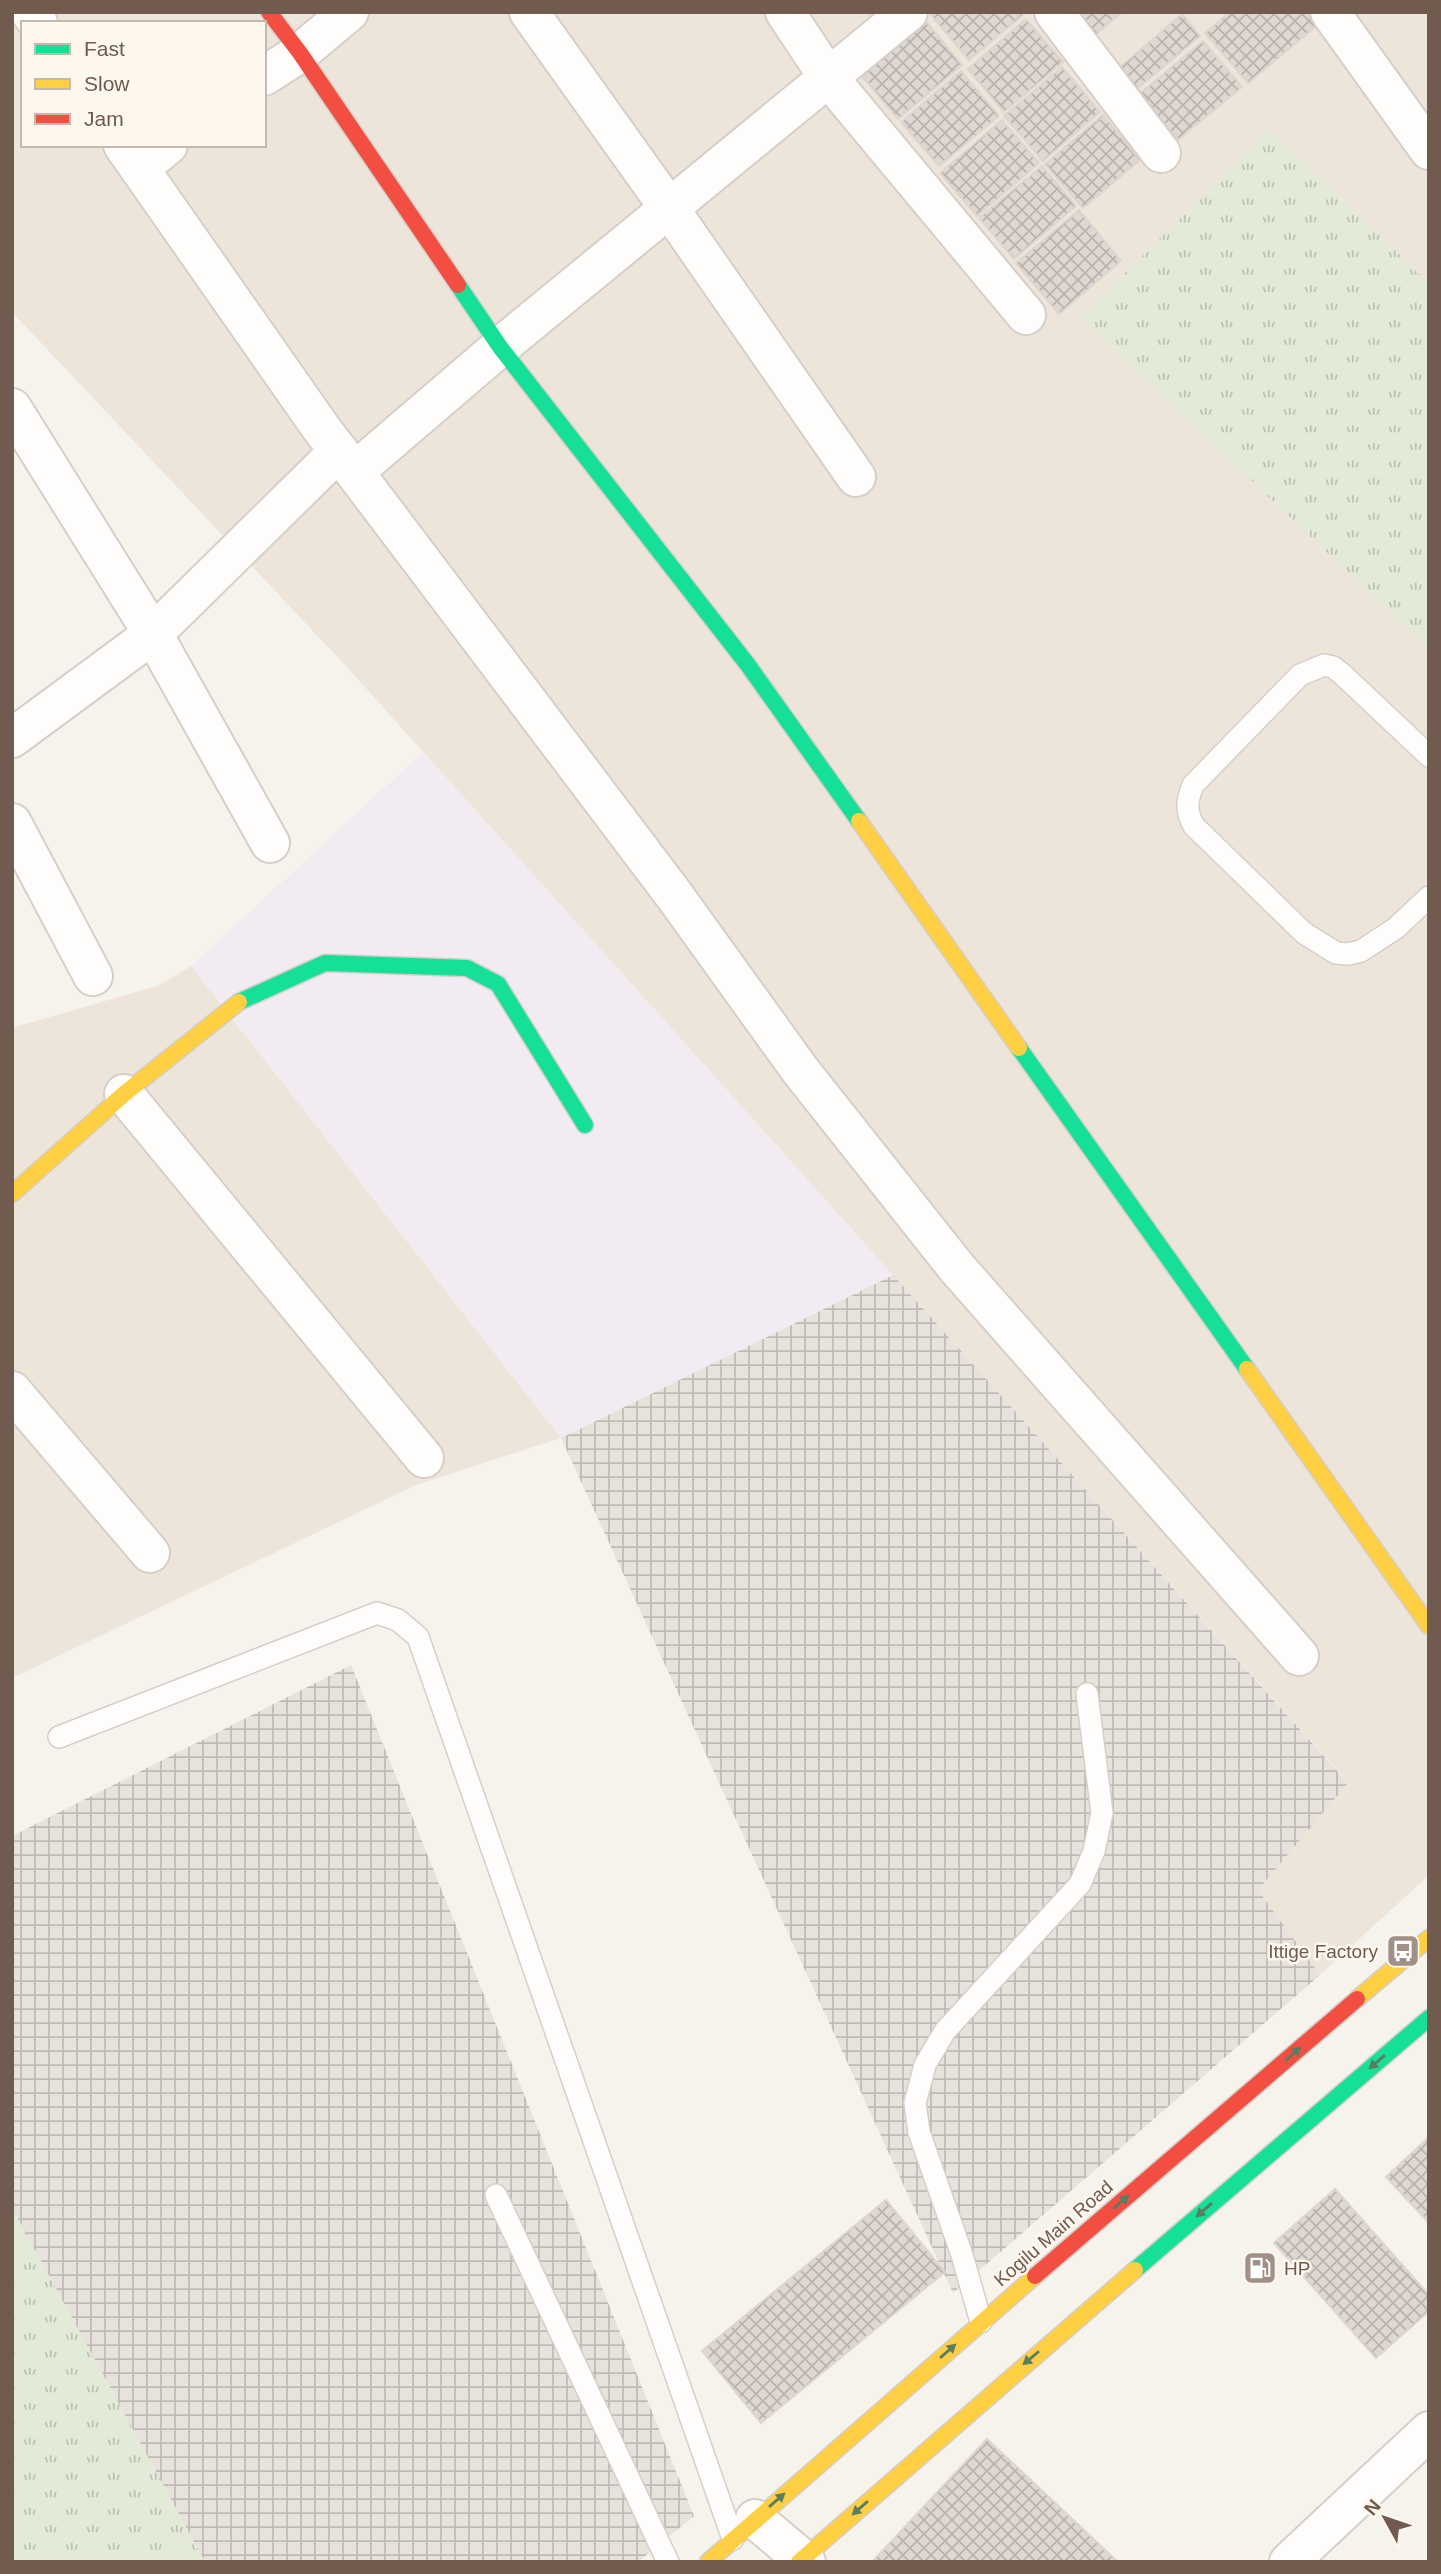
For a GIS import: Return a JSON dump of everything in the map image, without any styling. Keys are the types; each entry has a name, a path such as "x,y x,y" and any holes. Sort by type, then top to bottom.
{"street":[{"path":"269,12 300,53 500,347 748,666 1429,1626"},
{"path":"266,75 300,53 349,12"},
{"path":"529,12 856,477"},
{"path":"785,12 828,77 1026,315"},
{"path":"12,738 153,634 346,462 500,347 908,12"},
{"path":"1054,12 1161,153"},
{"path":"1330,12 1429,150"},
{"path":"144,153 346,462 674,895 800,1070 957,1268 1299,1656"},
{"path":"12,408 153,634 271,843"},
{"path":"12,823 93,976"},
{"path":"12,1194 124,1094 242,1000 325,963 467,968 498,984 585,1125"},
{"path":"124,1094 424,1458"},
{"path":"12,1391 150,1553"},
{"name":"Kogilu Main Road","path":"708,2562 981,2322 1429,1938"},
{"path":"744,2529 803,2561 1020,2368 1429,2018"},
{"path":"1289,2562 1429,2431"}],"lane":[{"path":"1427,901 1396,928 1361,951 1336,953 1304,933 1194,825 1187,804 1193,785 1300,675 1324,665 1334,667 1429,756"},
{"path":"59,1737 377,1613 398,1620 418,1637 744,2529"},
{"path":"981,2322 962,2255 919,2132 915,2103 925,2065 945,2031 1080,1884 1094,1851 1102,1813 1087,1693"},
{"path":"496,2196 668,2562"}],"shaded area":[{"path":"12,12 1429,12 1429,1875 1320,1975 1258,1890 1348,1782 346,666 12,312"},
{"path":"423,752 893,1275 561,1438 191,966"},
{"path":"191,966 561,1438 416,1485 12,1678 12,1028 160,985"},
{"path":"893,1275 1348,1783 1258,1890 1320,1975 953,2293 561,1438"},
{"path":"351,1665 694,2516 638,2562 205,2562 12,2208 12,1836"}],"green space":[{"path":"1269,130 1429,283 1429,649 1080,318"},
{"path":"12,2208 205,2562 12,2562"}],"building":[{"path":"935,12 1024,14 969,60 931,15"},
{"path":"1076,12 1122,12 1095,35"},
{"path":"1230,12 1313,12 1321,22 1248,83 1205,33"},
{"path":"1182,14 1200,36 1137,89 1119,68"},
{"path":"924,19 962,65 898,119 860,74"},
{"path":"1026,19 1063,62 1004,112 968,69"},
{"path":"1203,41 1242,87 1178,140 1139,94"},
{"path":"1062,67 1100,112 1043,161 1004,116"},
{"path":"961,71 999,116 939,166 901,122"},
{"path":"1103,115 1140,160 1083,208 1045,164"},
{"path":"1002,120 1039,163 977,216 940,173"},
{"path":"1042,166 1076,206 1014,259 979,218"},
{"path":"1079,210 1121,261 1059,314 1016,263"},
{"path":"1429,2137 1429,2223 1386,2177"},
{"path":"1335,2189 1429,2295 1429,2311 1376,2358 1274,2243"},
{"path":"886,2200 945,2272 761,2423 702,2351"},
{"path":"987,2439 1118,2562 872,2562"}],"traffic: fast":[{"path":"458,285 500,347 748,665 859,821"},
{"path":"239,1002 325,963 467,968 498,984 585,1125"},
{"path":"1019,1048 1247,1369"},
{"path":"1135,2270 1429,2018"}],"traffic: slow":[{"path":"859,821 1019,1048"},
{"path":"12,1194 124,1094 239,1002"},
{"path":"1247,1369 1429,1626"},
{"path":"1357,1999 1429,1938"},
{"path":"799,2562 1135,2270"},
{"path":"708,2562 1035,2276"}],"traffic: jam":[{"path":"269,12 300,53 458,285"},
{"path":"1035,2276 1357,1999"}],"place":[{"name":"Ittige Factory","path":"1403,1951"},
{"name":"HP","path":"1260,2268"}]}
